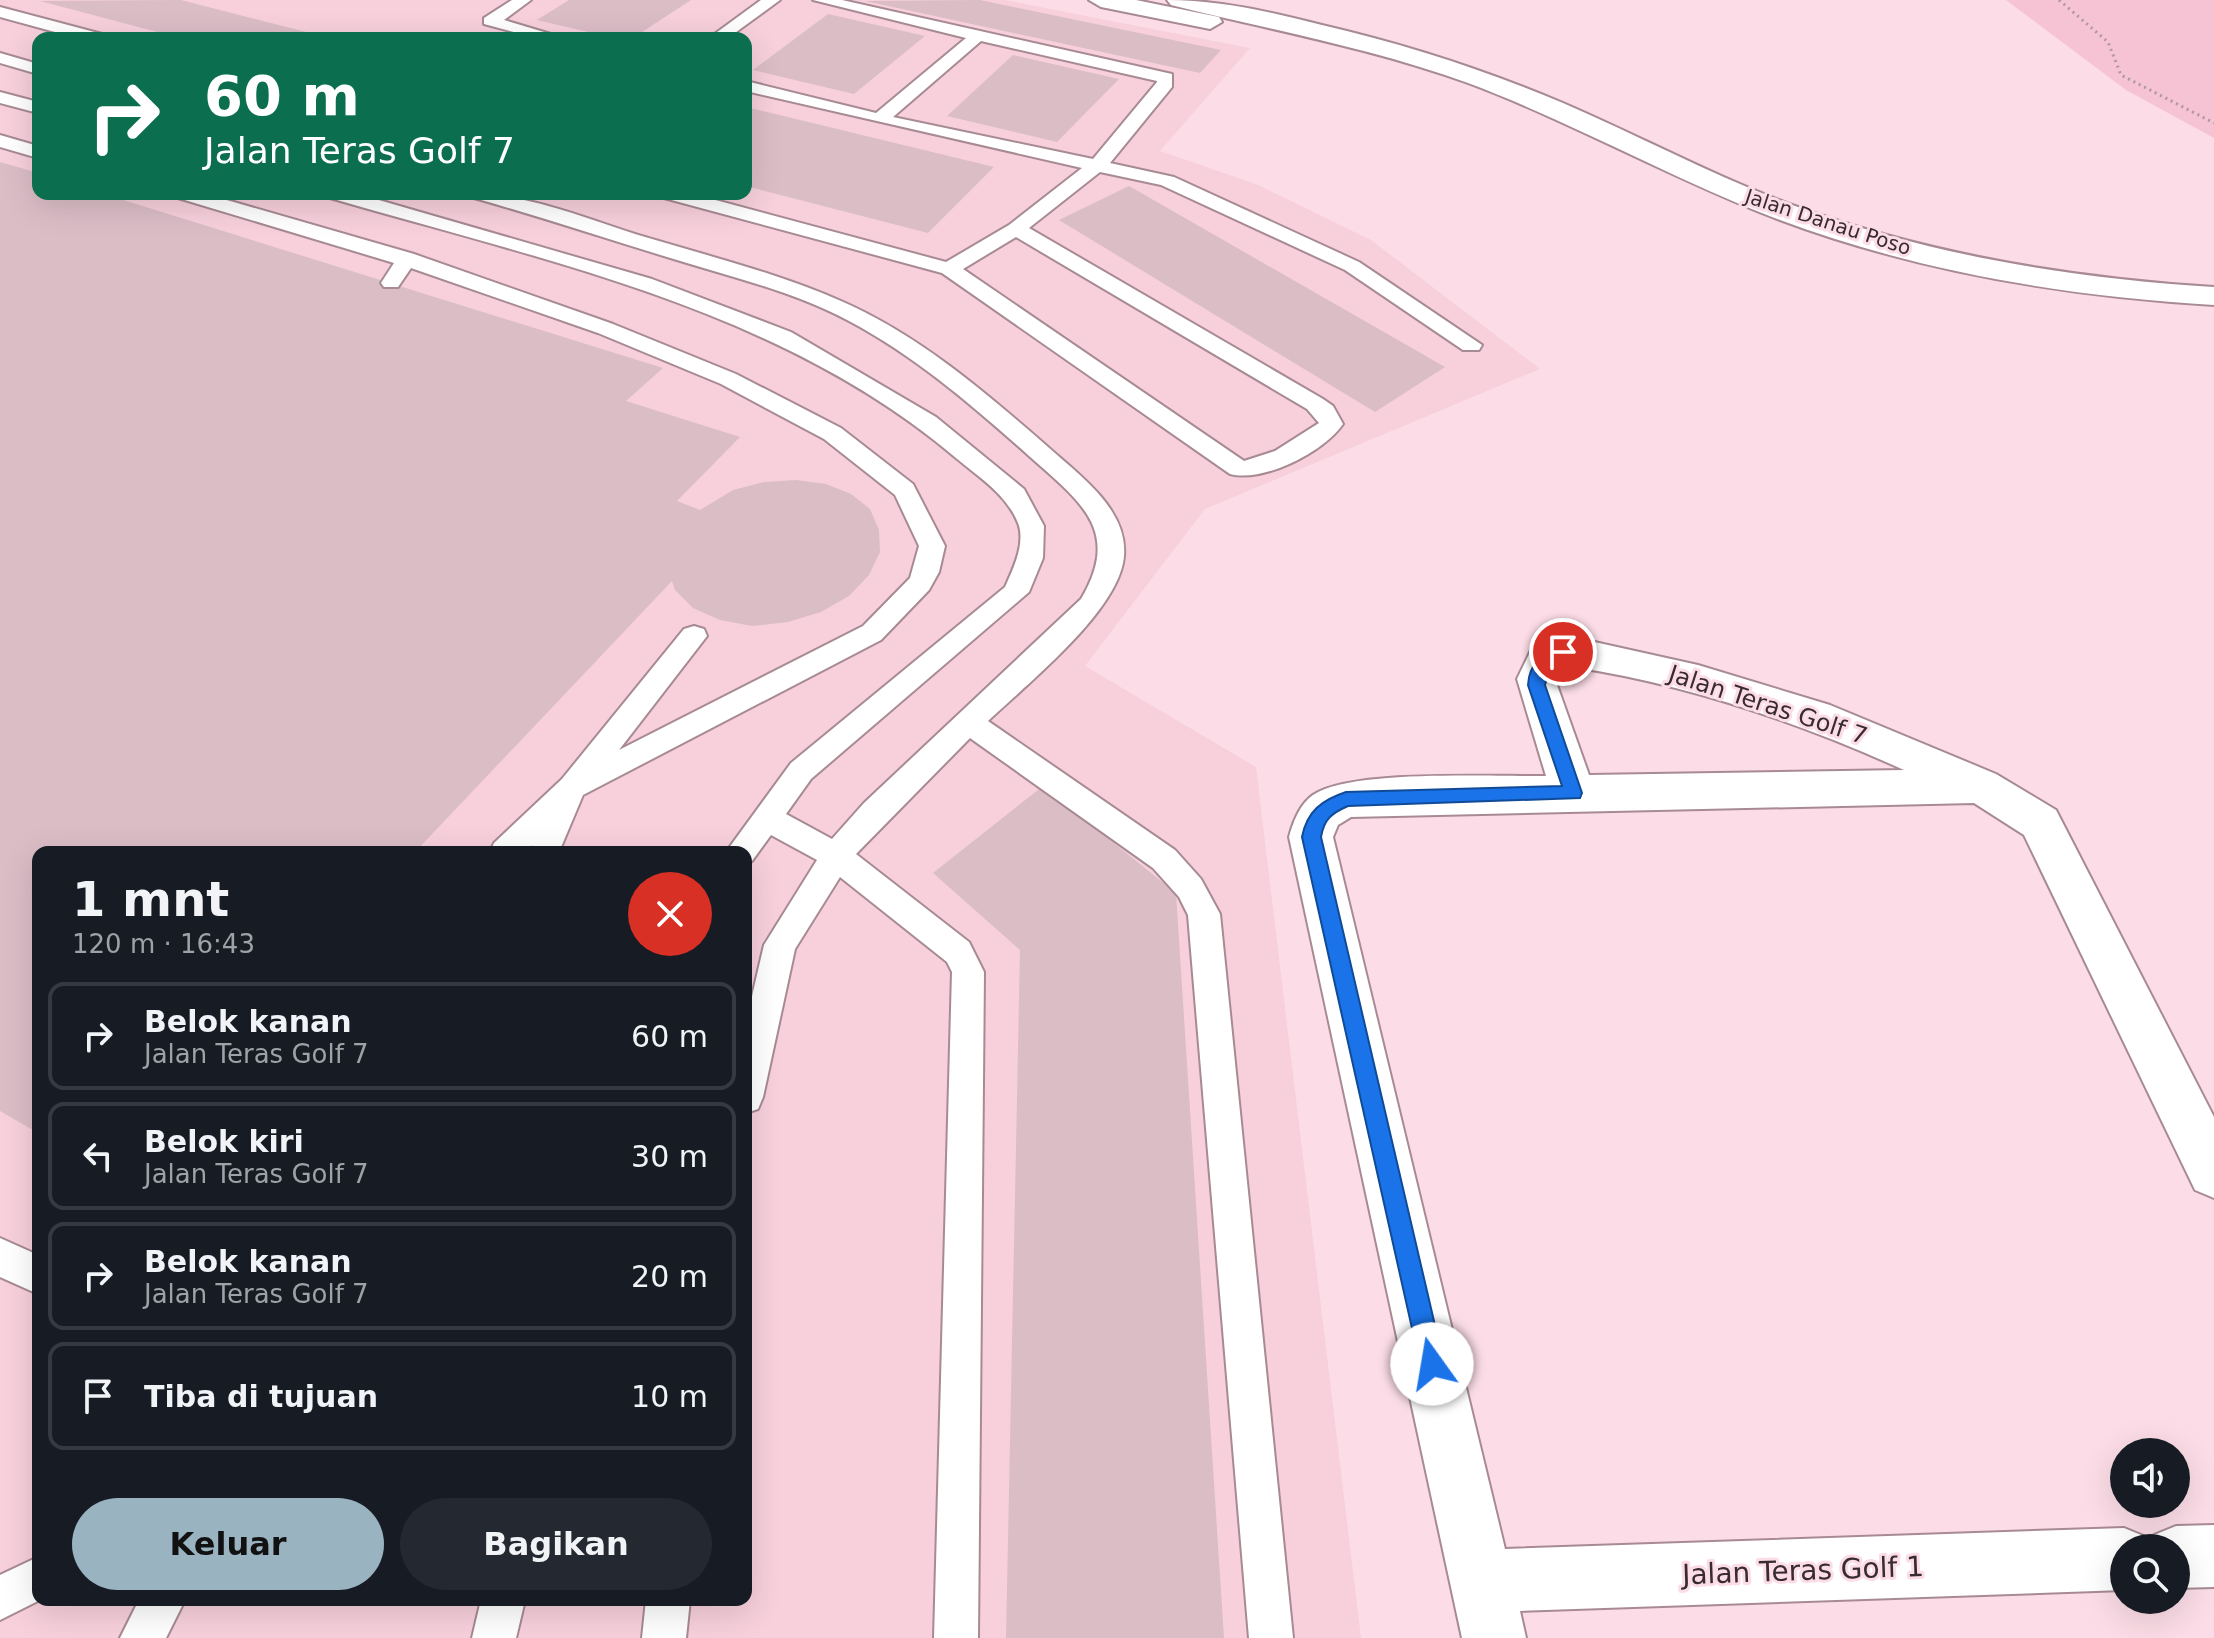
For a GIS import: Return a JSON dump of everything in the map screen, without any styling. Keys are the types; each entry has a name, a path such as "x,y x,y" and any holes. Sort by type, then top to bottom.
{"street":[{"path":"1101,0 1315,43 1371,47"},
{"path":"1179,0 1324,30 1371,47"},
{"name":"Jalan Danau Poso","path":"1371,47 1481,79 1587,122 1785,212 1858,235 2056,283 2106,290 2214,296"},
{"name":"Jalan Teras Golf 7","path":"1573,793 1537,685 1537,672 1544,662 1563,652 1681,674 1867,734 2017,805 2040,823 2214,1172"},
{"name":"Jalan Teras Golf 7","path":"1488,1610 1311,837 1313,825 1324,809 1346,799 1981,786"},
{"path":"2190,1557 2214,1556"},
{"name":"Jalan Teras Golf 1","path":"1488,1610 2110,1560"}],"lane":[{"path":"523,0 490,21 533,32"},
{"path":"726,32 772,0"},
{"path":"821,0 1166,78 1166,83 1099,164 1016,229 949,269"},
{"path":"0,12 74,32"},
{"path":"879,119 980,34"},
{"path":"4,63 32,68"},
{"path":"752,87 879,119 1167,181 1352,266 1471,345"},
{"path":"0,97 32,106"},
{"path":"0,141 32,150"},
{"path":"206,200 407,258 689,360 795,410 879,466 915,499 932,544 927,572 910,595 872,633 572,787 547,846"},
{"path":"358,200 645,283 783,337 928,422 1015,495 1032,526 1030,558 1016,592 801,771 745,846"},
{"path":"450,227 485,200"},
{"path":"507,200 795,289 855,316 923,356 975,395 1089,497 1110,527 1112,564 1106,584 1090,606 971,724 875,812 836,856 780,945 752,1070"},
{"path":"693,200 949,269 1238,468 1250,470 1268,462 1326,430 1331,424 1325,411 1315,404 1016,229"},
{"path":"391,283 407,258"},
{"path":"511,846 572,787 694,636"},
{"path":"971,724 1146,844 1190,888 1204,914 1271,1638"},
{"path":"766,818 836,856 958,952 968,972 956,1638"},
{"path":"0,1257 32,1272"},
{"path":"0,1598 32,1581"},
{"path":"142,1638 160,1606"},
{"path":"494,1638 502,1606"},
{"path":"664,1638 667,1606"}],"path":[{"path":"2059,0 2108,42 2121,75 2214,123"}],"shaded area":[{"path":"0,0 1005,0 1250,48 1160,151 1256,184 1371,240 1540,369 1205,509 1085,666 1256,767 1361,1638 0,1638"},
{"path":"2006,0 2214,0 2214,138 2126,90"}],"building":[{"path":"181,0 306,32 157,32 40,1"},
{"path":"569,0 691,0 642,32 588,32 537,20"},
{"path":"980,0 1221,50 1200,73 865,1"},
{"path":"828,14 925,36 854,94 753,70"},
{"path":"1013,55 1119,79 1057,142 947,116"},
{"path":"752,108 994,167 928,233 752,188"},
{"path":"0,162 32,171 32,200 123,200 663,368 626,401 740,437 677,501 700,510 733,490 764,482 796,480 826,484 851,494 870,509 879,530 880,552 869,575 849,596 821,612 788,622 752,626 720,620 693,608 675,590 672,581 421,846 32,846 32,1130 0,1111"},
{"path":"1129,186 1445,367 1375,412 1059,220"},
{"path":"1043,786 1176,893 1224,1638 1006,1638 1020,950 933,873"}],"route":[{"path":"1432,1364 1311,837 1313,825 1324,809 1346,799 1573,793 1537,685 1537,672 1544,662 1563,652"}]}
